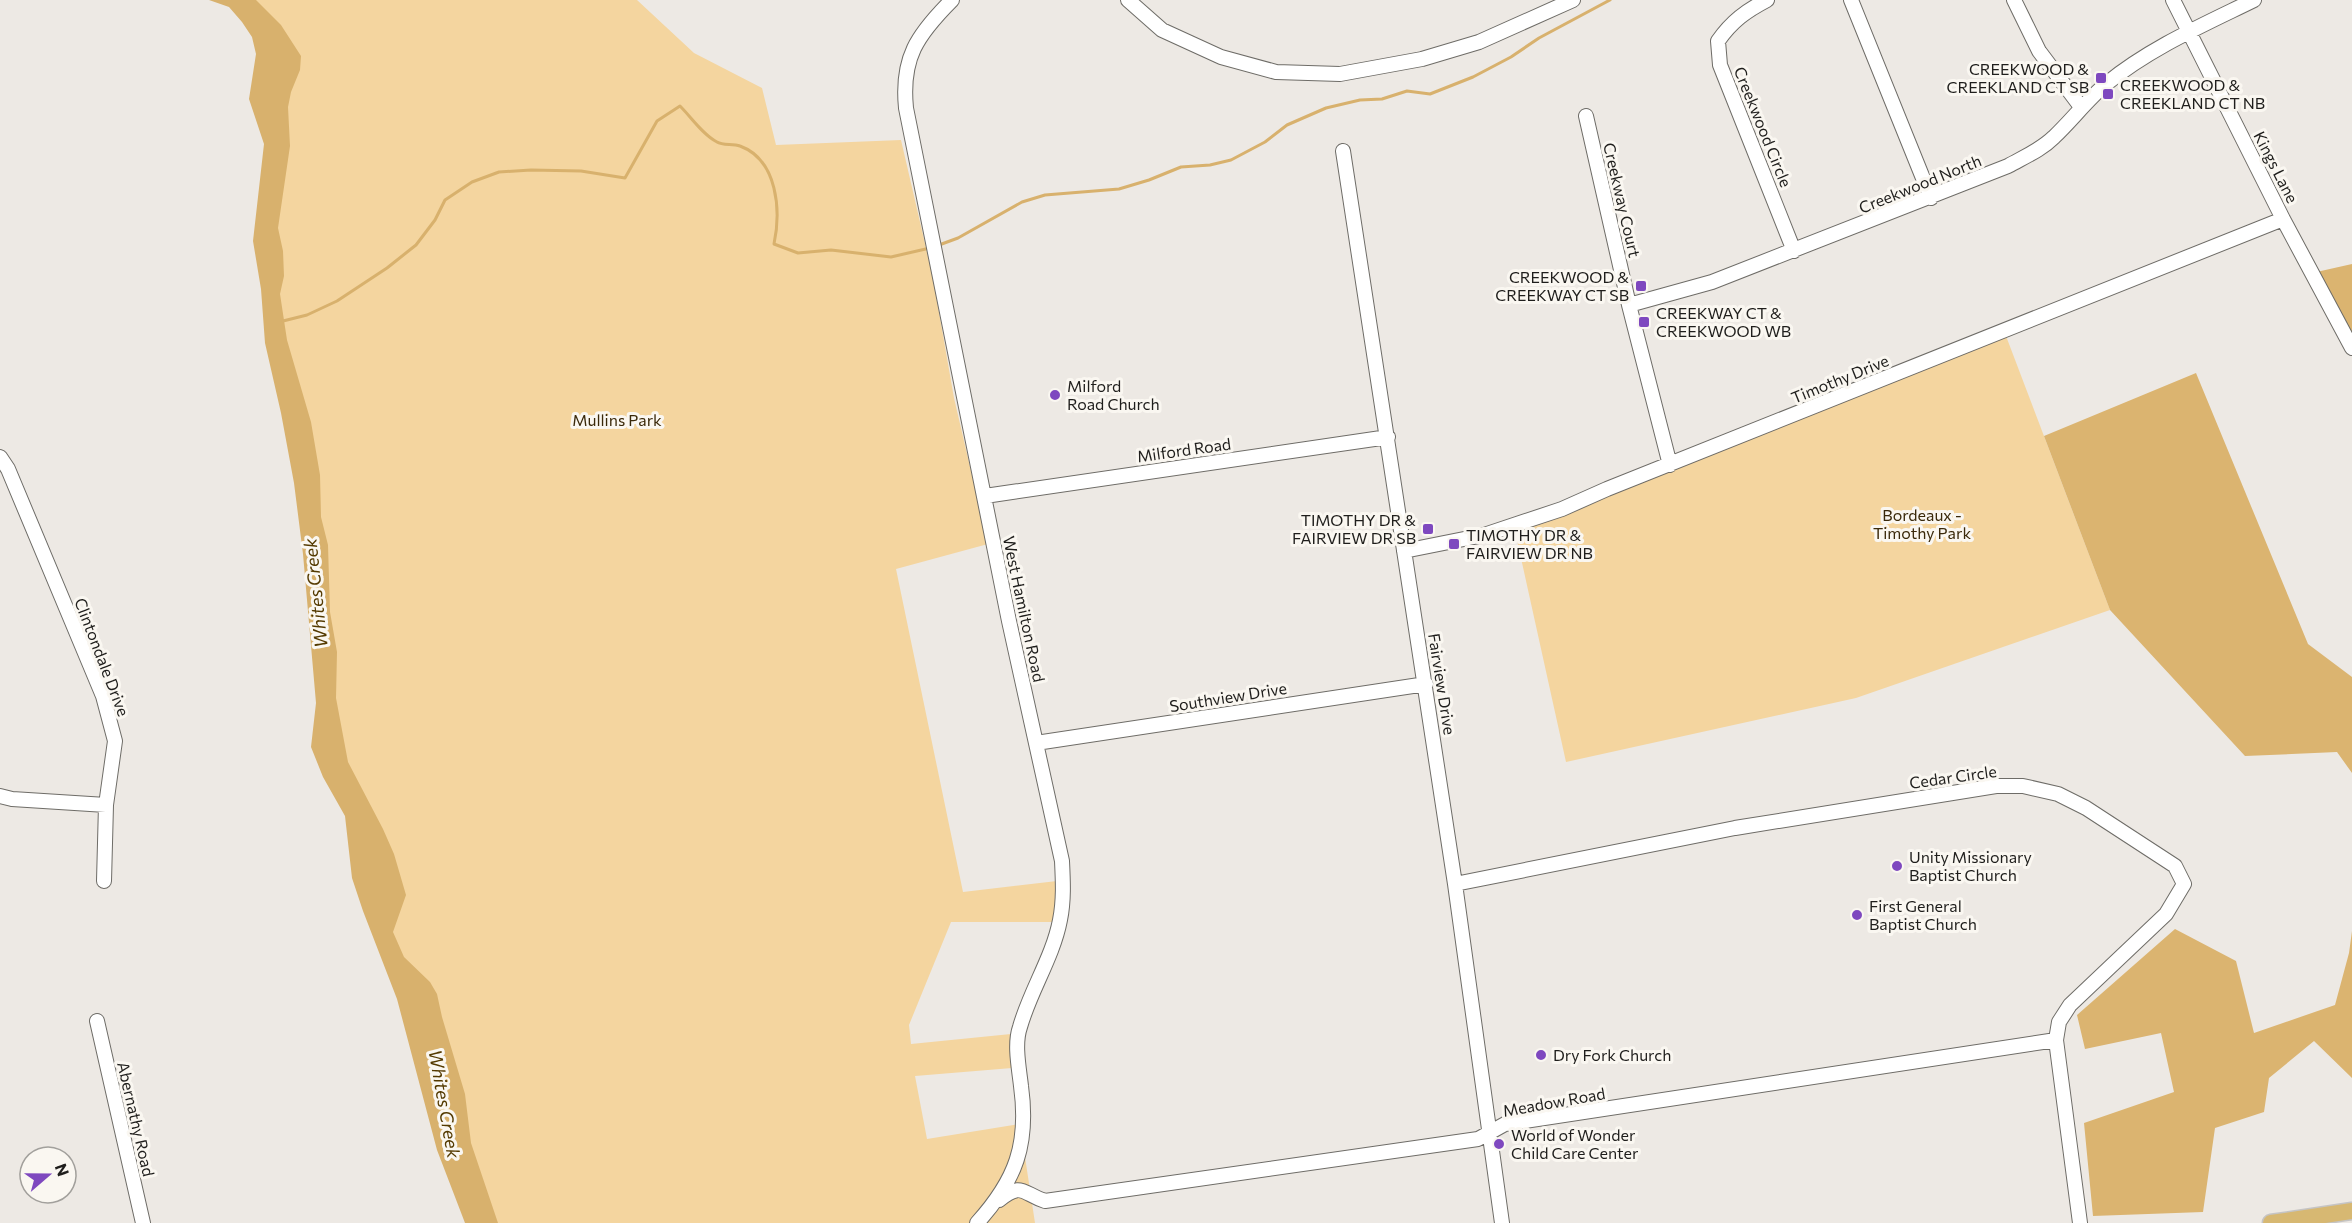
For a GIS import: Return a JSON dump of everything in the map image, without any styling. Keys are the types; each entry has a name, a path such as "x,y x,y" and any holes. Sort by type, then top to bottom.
{"main road":[{"path":"2271,1223 2352,1211"}],"street":[{"name":"West Hamilton Road","path":"952,0 917,40 909,57 905,76 908,120 1062,861 1064,895 1060,923 1019,1029 1019,1065 1025,1114 1020,1152 1006,1188 977,1223"},
{"path":"1128,0 1162,30 1221,57 1276,72 1340,74 1422,59 1479,42 1573,0"},
{"name":"Creekwood Circle","path":"1767,0 1743,13 1728,26 1718,41 1720,65 1794,251"},
{"path":"1851,0 1931,198"},
{"path":"2014,0 2040,51 2081,107"},
{"name":"Kings Lane","path":"2173,0 2283,219 2352,348"},
{"name":"Creekwood North","path":"1629,305 1712,282 2008,166 2037,151 2054,137 2105,84 2144,56 2254,0"},
{"name":"Creekway Court","path":"1586,116 1629,305 1670,465"},
{"name":"Fairview Drive","path":"1343,151 1455,884 1502,1223"},
{"name":"Timothy Drive","path":"1404,551 1484,535 1562,509 2283,219"},
{"name":"Milford Road","path":"985,496 1388,437"},
{"name":"Clintondale Drive","path":"0,457 8,469 103,696 116,741 106,805 104,881"},
{"name":"Southview Drive","path":"1036,743 1425,684"},
{"name":"Cedar Circle","path":"1455,884 1731,829 1996,786 2023,786 2058,794 2086,808 2175,866 2184,884 2166,914 2070,1005 2059,1022 2056,1041 2080,1223"},
{"path":"0,796 12,800 106,805"},
{"name":"Abernathy Road","path":"97,1021 143,1223"},
{"name":"Meadow Road","path":"996,1202 1011,1191 1020,1189 1026,1190 1045,1202 1466,1141 1478,1139 1505,1124 2056,1041"}],"green space":[{"name":"Mullins Park","path":"239,0 637,0 694,53 762,88 776,145 901,140 933,278 954,398 988,544 896,569 963,892 1057,881 1055,922 951,922 909,1025 911,1044 1011,1034 1012,1068 915,1076 927,1139 1020,1124 1035,1223 490,1223 388,933 333,738 277,305 272,219 280,108"},
{"name":"Bordeaux - Timothy Park","path":"2006,336 2110,610 1856,698 1566,762 1515,531"}],"shaded area":[{"path":"2352,264 2352,348 2312,273"},
{"path":"2196,373 2308,644 2352,677 2352,773 2337,752 2245,756 2110,610 2044,436"},
{"path":"2175,929 2236,961 2254,1033 2335,1005 2349,953 2352,931 2352,1078 2314,1041 2269,1078 2264,1112 2215,1128 2203,1212 2093,1216 2084,1123 2174,1092 2161,1033 2085,1049 2077,1015"}],"water":[{"name":"Whites Creek","path":"209,0 256,0 281,25 301,56 300,70 288,107 290,146 278,228 283,251 284,276 280,294 287,340 311,422 320,475 321,517 328,545 330,612 337,652 336,698 348,762 394,854 406,895 393,932 404,957 430,982 437,994 465,1094 471,1143 498,1223 465,1223 437,1150 397,999 352,878 345,816 323,777 311,747 316,703 303,554 294,483 265,343 261,289 253,241 264,144 249,99 256,54 252,37 229,7"}],"waterway":[{"path":"939,245 958,238 1022,202 1045,195 1119,189 1181,167 1210,165 1231,160 1265,142 1287,125 1326,108 1360,100 1382,99 1407,91 1430,94 1473,77 1610,0"},
{"path":"283,321 307,315 337,301 387,268 416,245 435,220 445,200 472,182 499,172 531,170 581,171 625,178 657,121 680,106 712,139 722,144 740,146 753,153 762,163 774,188 777,217 774,244 798,253 831,250 891,257 930,248"}],"place":[{"name":"CREEKWOOD & CREEKLAND CT SB","path":"2101,78"},
{"name":"CREEKWOOD & CREEKLAND CT NB","path":"2108,94"},
{"name":"CREEKWOOD & CREEKWAY CT SB","path":"1641,286"},
{"name":"CREEKWAY CT & CREEKWOOD WB","path":"1644,322"},
{"name":"Milford Road Church","path":"1055,395"},
{"name":"TIMOTHY DR & FAIRVIEW DR SB","path":"1428,529"},
{"name":"TIMOTHY DR & FAIRVIEW DR NB","path":"1454,544"},
{"name":"Unity Missionary Baptist Church","path":"1897,866"},
{"name":"First General Baptist Church","path":"1857,915"},
{"name":"Dry Fork Church","path":"1541,1055"},
{"name":"World of Wonder Child Care Center","path":"1499,1144"}]}
